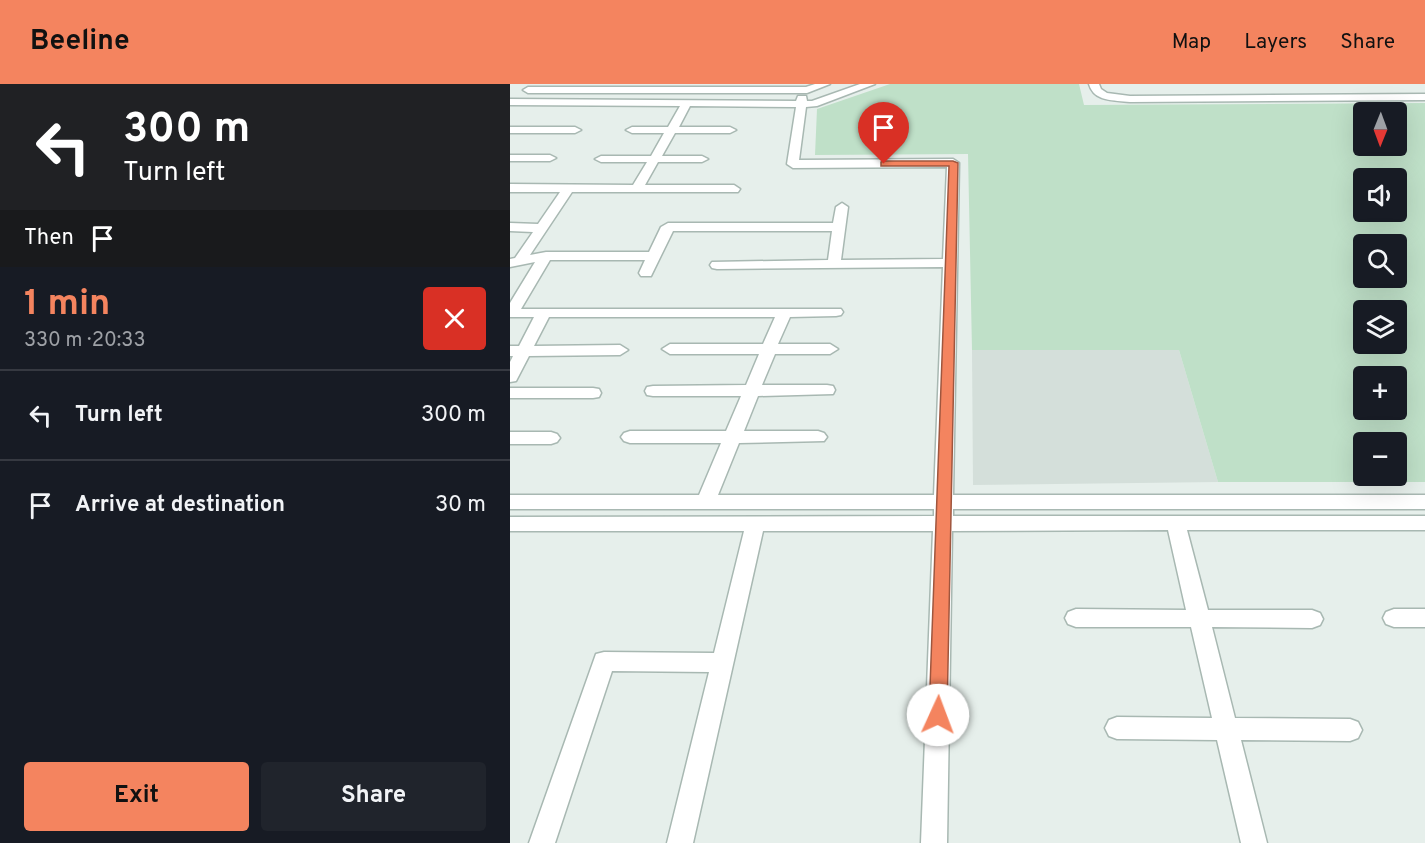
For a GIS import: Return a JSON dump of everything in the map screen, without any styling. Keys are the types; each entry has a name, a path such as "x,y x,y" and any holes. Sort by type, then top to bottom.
{"street":[{"path":"521,90 719,87 807,90 825,84"},
{"path":"510,100 687,103 801,101 850,84"},
{"path":"510,100 634,90 801,101 813,104 870,84"},
{"path":"1094,84 1096,91 1113,98 1425,97"},
{"path":"1262,84 1270,97"},
{"path":"801,101 793,164 953,163 934,843"},
{"path":"510,130 534,102"},
{"path":"638,189 687,103"},
{"path":"510,130 574,130"},
{"path":"632,130 730,130"},
{"path":"510,158 550,158"},
{"path":"601,159 702,159"},
{"path":"510,188 734,189"},
{"path":"514,263 542,228 569,188"},
{"path":"834,264 842,207"},
{"path":"646,273 668,227 840,227"},
{"path":"510,228 542,228"},
{"path":"514,263 546,256 654,256"},
{"path":"510,313 546,256"},
{"path":"717,266 950,263"},
{"path":"706,502 783,312"},
{"path":"510,313 836,312"},
{"path":"510,377 517,351 544,313"},
{"path":"670,350 830,349"},
{"path":"517,351 620,350"},
{"path":"653,391 827,390"},
{"path":"510,393 593,393"},
{"path":"630,437 818,437"},
{"path":"510,438 551,438"},
{"path":"510,502 1425,502"},
{"path":"510,524 1425,523"},
{"path":"680,843 755,524"},
{"path":"1176,524 1254,843"},
{"path":"1076,618 1312,619"},
{"path":"1394,618 1425,618"},
{"path":"543,843 604,661 723,663"},
{"path":"1117,728 1350,730"}],"shaded area":[{"path":"972,350 1179,350 1218,482 973,485"}],"green space":[{"path":"890,84 1079,84 1084,105 1353,103 1353,156 1407,156 1407,103 1425,103 1425,482 1407,482 1407,432 1353,432 1353,482 1218,482 1179,350 972,350 968,154 815,155 817,109"}],"route":[{"path":"884,164 953,163 938,715"}]}
